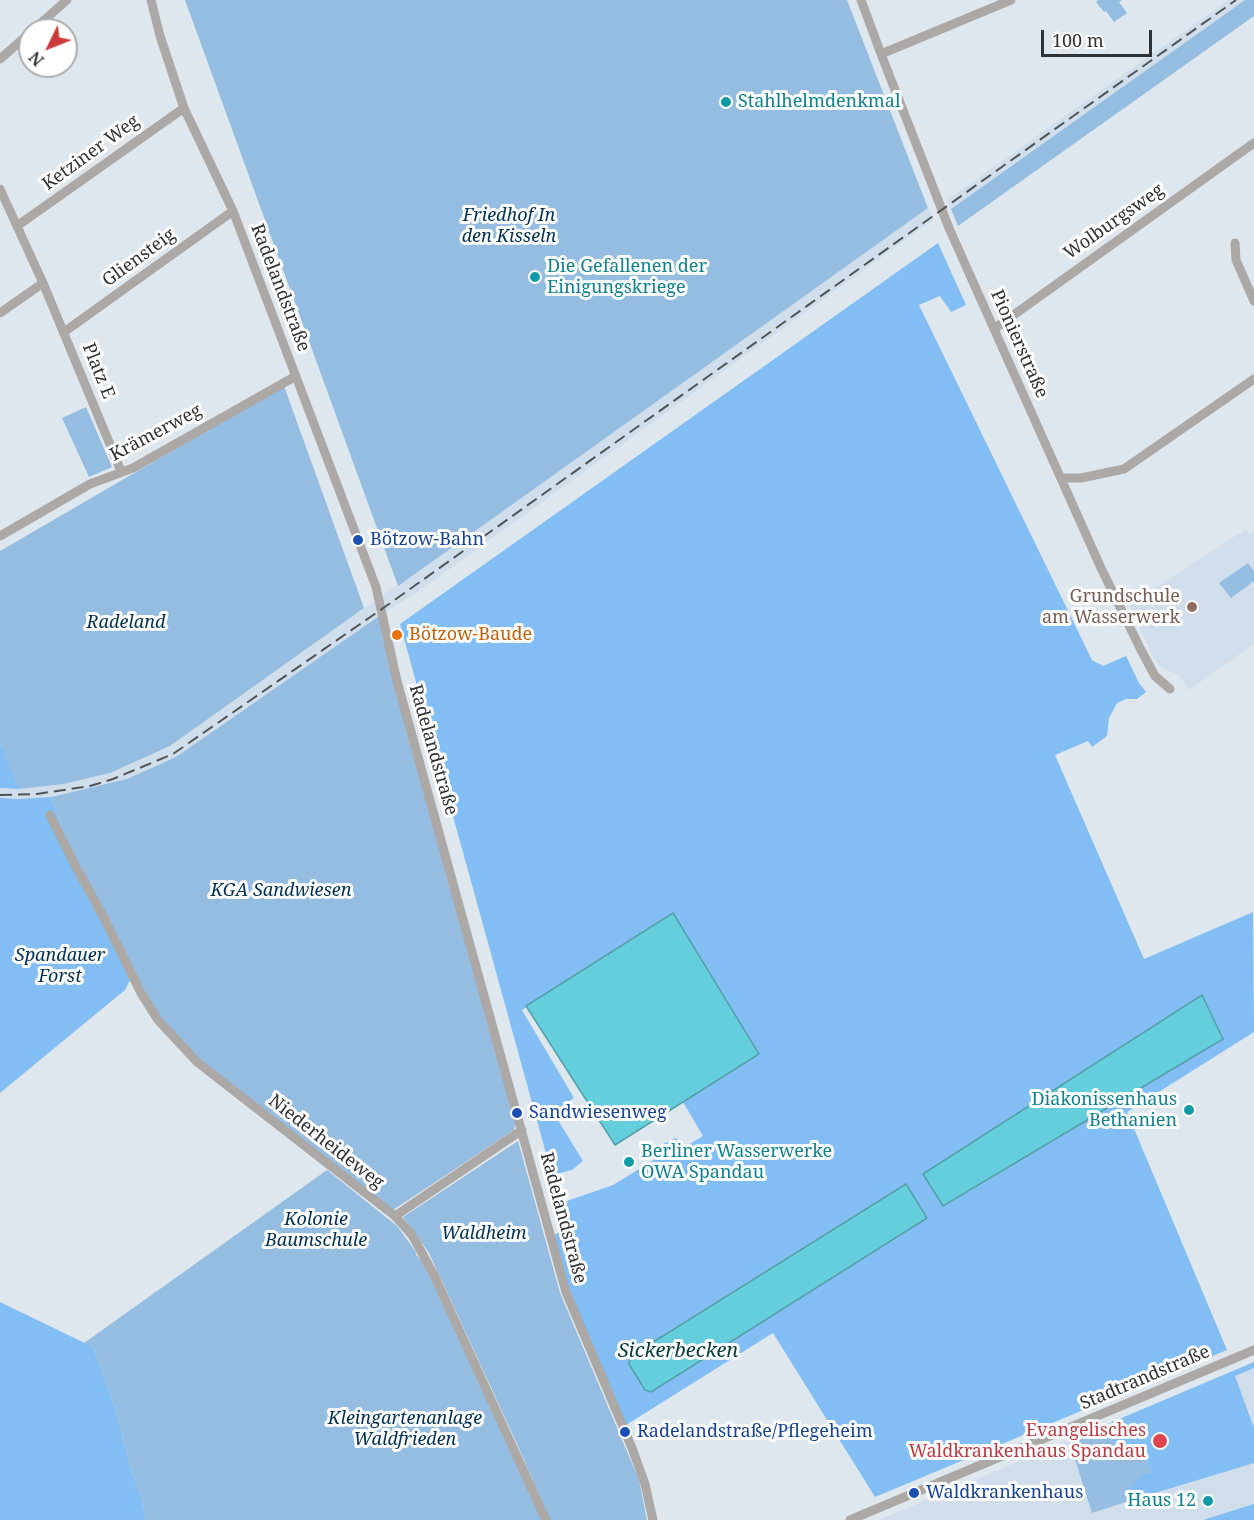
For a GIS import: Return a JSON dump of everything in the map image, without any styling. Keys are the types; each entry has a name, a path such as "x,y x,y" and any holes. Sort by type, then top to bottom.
{"street":[{"path":"47,18 67,0"},
{"name":"Radelandstraße","path":"151,0 160,36 184,108 233,211 376,587 388,650 399,691 566,1292 632,1448 645,1484 653,1520"},
{"name":"Pionierstraße","path":"861,0 949,228 994,329 1101,567 1141,650 1155,676 1170,689"},
{"path":"881,54 1011,0"},
{"path":"0,59 18,43"},
{"name":"Ketziner Weg","path":"18,226 184,108"},
{"name":"Wolburgsweg","path":"994,329 1254,143"},
{"name":"Platz E","path":"0,189 43,283 121,471"},
{"name":"Gliensteig","path":"64,332 233,211"},
{"path":"1235,243 1236,260 1254,301"},
{"path":"0,313 43,283"},
{"name":"Krämerweg","path":"0,536 90,484 133,468 296,376"},
{"path":"1062,478 1081,478 1110,473 1134,464 1254,379"},
{"name":"Niederheideweg","path":"50,815 141,993 158,1020 197,1062 395,1216 412,1235 434,1275 546,1520"},
{"path":"395,1216 522,1131"},
{"name":"Stadtrandstraße","path":"850,1520 1254,1350"}],"shaded area":[{"path":"1228,0 1245,0 951,209 947,200"},
{"path":"928,208 933,220 415,594 382,614 176,757 127,779 51,797 0,798 0,788 19,789 64,784 110,773 170,746"},
{"name":"Grundschule am Wasserwerk","path":"1246,529 1250,534 1254,531 1254,644 1189,690 1179,675 1162,668 1154,659 1129,605"},
{"name":"Evangelisches Waldkrankenhaus Spandau","path":"1254,1362 1254,1520 878,1520 941,1494"}],"green space":[{"name":"Friedhof In den Kisseln","path":"185,0 847,0 928,208 398,586"},
{"path":"1098,0 1122,0 1119,2 1127,13 1114,22 1096,2"},
{"path":"1245,0 1254,0 1254,16 958,226 951,209"},
{"path":"938,243 966,305 951,312 940,296 919,305 1092,660 1103,666 1126,656 1146,692 1137,699 1126,699 1117,703 1109,718 1107,736 1092,747 1088,741 1055,755 1144,959 1253,912 1254,1032 1127,1112 1227,1350 875,1497 773,1333 626,1425 568,1291 553,1236 567,1227 561,1203 613,1185 657,1158 652,1149 676,1138 683,1148 703,1136 683,1102 759,1053 673,913 522,1010 574,1098 553,1112 583,1161 572,1170 552,1175 400,624","holes":["1201,995 1222,1039 944,1206"]},
{"name":"Radeland","path":"284,386 364,608 170,746 110,773 64,784 19,789 0,744 0,551"},
{"path":"86,407 112,467 89,477 62,418"},
{"path":"1248,563 1254,571 1254,581 1231,598 1219,583"},
{"name":"KGA Sandwiesen","path":"382,614 497,1040 515,1124 514,1130 393,1210 198,1058 158,1015 76,867 51,797 127,779 176,757"},
{"path":"0,744 4,751 19,789 0,788"},
{"name":"Spandauer Forst","path":"51,797 76,867 131,978 125,990 0,1093 0,798"},
{"name":"Waldheim","path":"518,1141 560,1293 639,1480 647,1520 550,1520 429,1253 403,1217"},
{"path":"327,1170 397,1226 416,1255 424,1262 546,1520 146,1520 142,1498 130,1466 116,1410 93,1347 84,1343"},
{"path":"0,1302 93,1347 116,1410 130,1466 142,1498 146,1520 0,1520"},
{"path":"1254,1362 1254,1368 1235,1376 1254,1428 1254,1463 1132,1500 1130,1489 1142,1475 1152,1473 1141,1445 1130,1450 1091,1431"},
{"path":"1091,1431 1130,1450 1141,1445 1152,1473 1130,1489 1132,1500 1092,1513 1069,1440"},
{"path":"1254,1504 1254,1520 1203,1520"}],"water":[{"path":"673,913 759,1054 615,1145 526,1006"},
{"path":"1202,995 1223,1039 943,1206 923,1174"},
{"name":"Sickerbecken","path":"906,1184 927,1218 651,1392 645,1390 629,1364 631,1356"}],"railway":[{"path":"0,795 37,794 90,786 173,754 389,604 1236,0"}],"place":[{"name":"Stahlhelmdenkmal","path":"726,102"},
{"name":"Die Gefallenen der Einigungskriege","path":"535,277"},
{"name":"Bötzow-Bahn","path":"358,540"},
{"name":"Grundschule am Wasserwerk","path":"1192,607"},
{"name":"Bötzow-Baude","path":"397,635"},
{"name":"Diakonissenhaus Bethanien","path":"1189,1110"},
{"name":"Sandwiesenweg","path":"517,1113"},
{"name":"Berliner Wasserwerke OWA Spandau","path":"629,1162"},
{"name":"Radelandstraße/Pflegeheim","path":"625,1432"},
{"name":"Evangelisches Waldkrankenhaus Spandau","path":"1160,1441"},
{"name":"Waldkrankenhaus","path":"914,1493"},
{"name":"Haus 12","path":"1208,1501"}],"park label":[{"name":"Kolonie Baumschule","path":"316,1230"},
{"name":"Kleingartenanlage Waldfrieden","path":"405,1429"}]}
